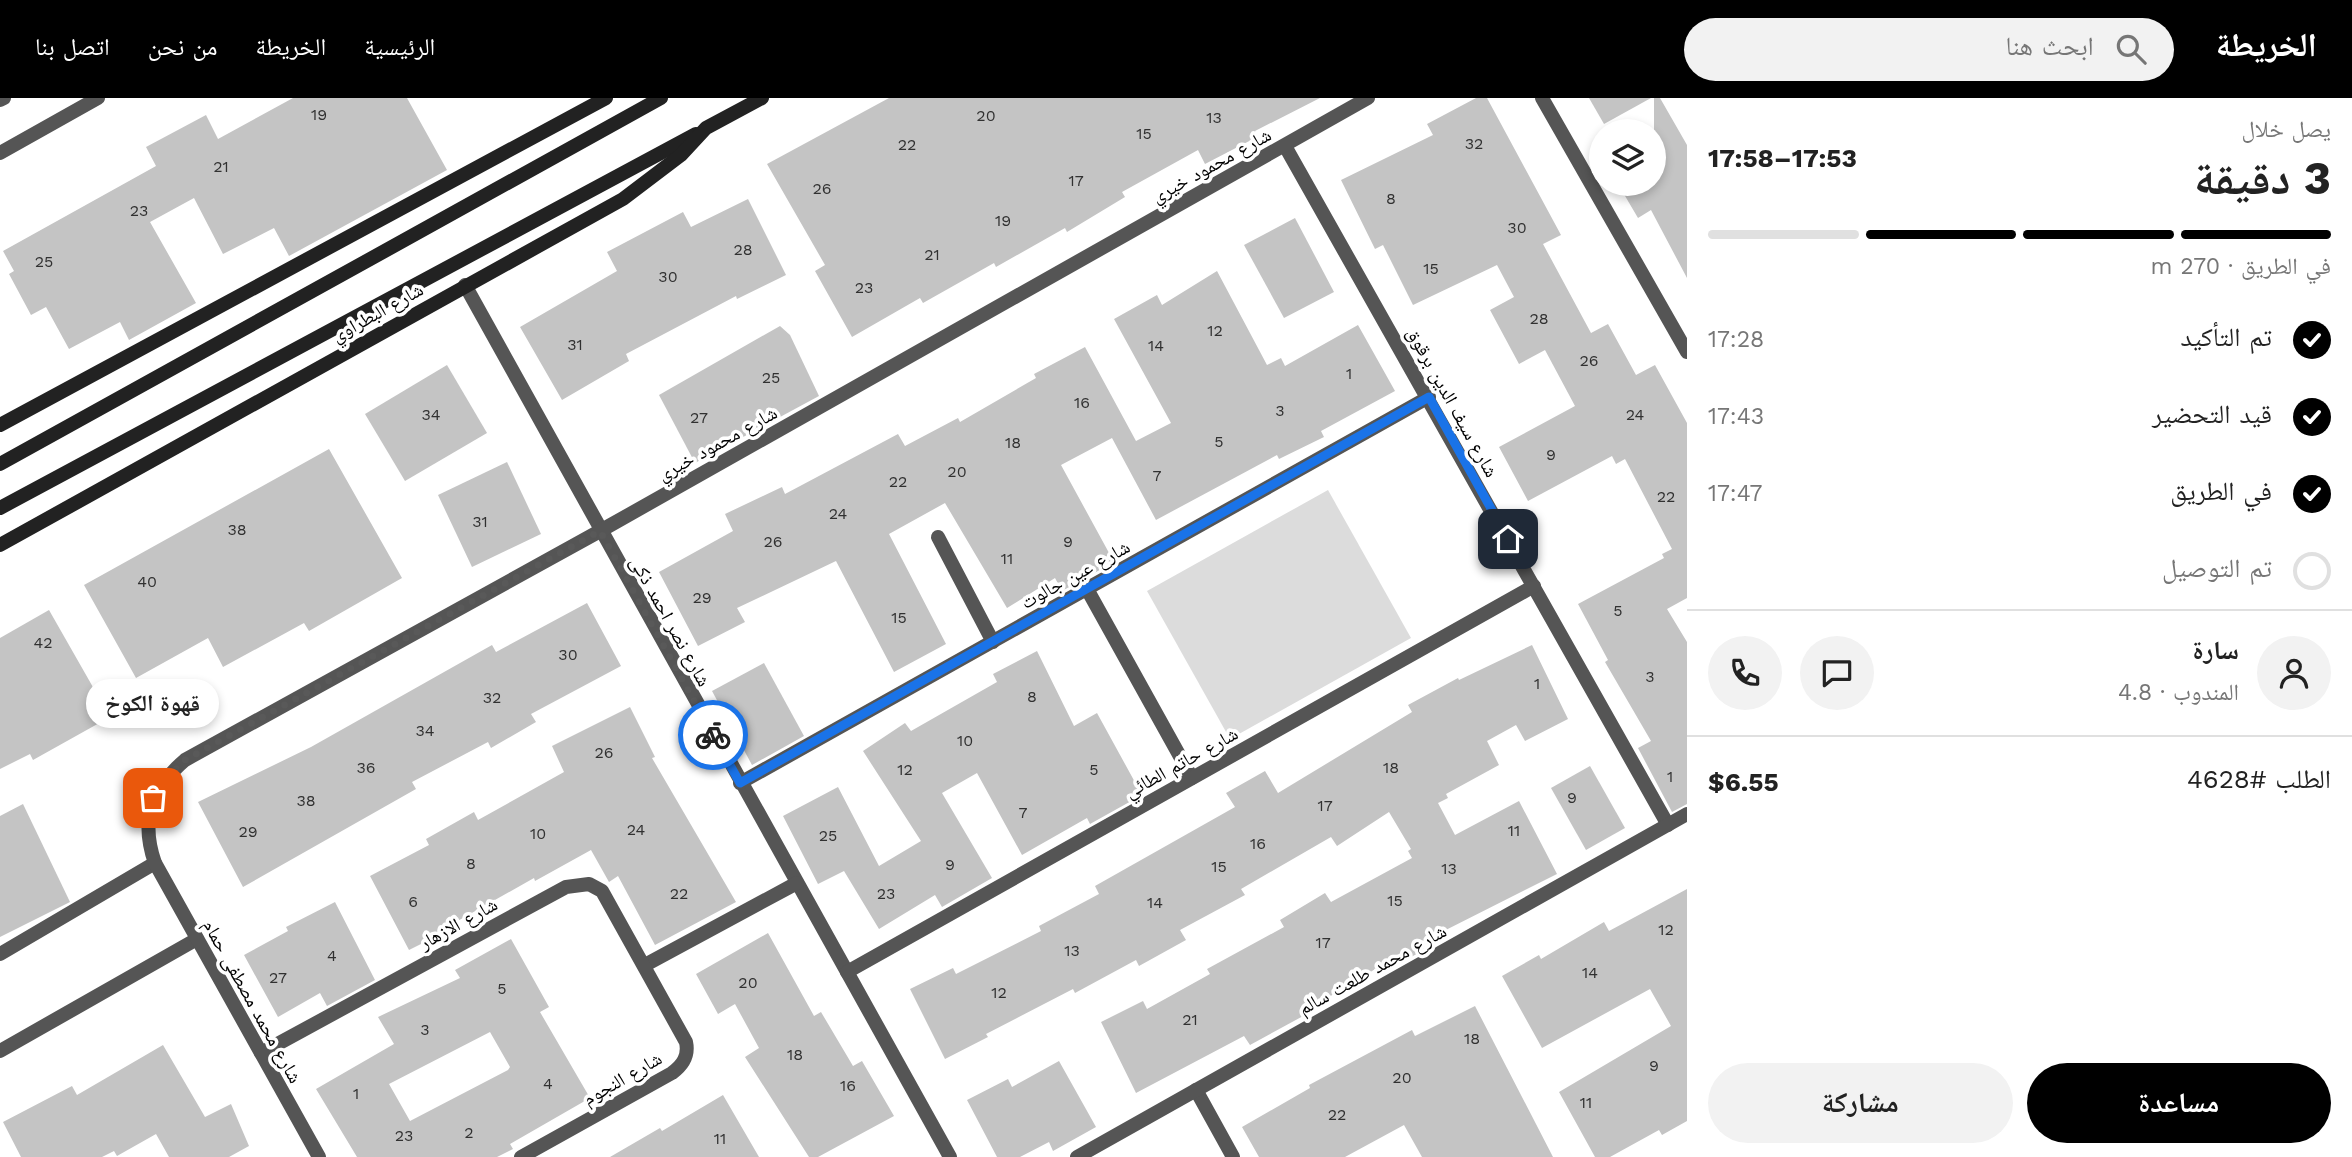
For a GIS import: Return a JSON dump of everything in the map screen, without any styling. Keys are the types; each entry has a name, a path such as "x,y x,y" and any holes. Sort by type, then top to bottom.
{"street":[{"path":"0,153 97,98"},
{"path":"0,425 606,98"},
{"path":"0,464 661,98"},
{"name":"شارع البطراوي","path":"0,545 623,199 653,178 706,128 762,98"},
{"name":"شارع محمود خيري","path":"155,863 147,831 153,798 166,778 185,760 600,531 1368,98"},
{"path":"1542,98 1687,352"},
{"path":"0,509 706,128"},
{"name":"شارع سيف الدين برقوق","path":"1285,146 1429,397 1668,825"},
{"name":"شارع نصر احمد ذكى","path":"465,285 950,1157"},
{"name":"شارع عين جالوت","path":"740,783 1429,397"},
{"path":"938,537 993,642"},
{"name":"شارع حاتم الطائي","path":"847,972 1535,586"},
{"path":"1087,589 1192,778"},
{"name":"شارع محمد طلعت سالم","path":"1077,1157 1687,814"},
{"path":"0,954 155,863"},
{"name":"شارع محمد مصطفى حمام","path":"155,863 318,1157"},
{"path":"645,965 797,883"},
{"name":"شارع الازهار","path":"261,1053 573,884 589,884 602,891 645,965"},
{"path":"0,1051 197,939"},
{"name":"شارع النجوم","path":"521,1157 682,1065 687,1054 686,1042 645,965"},
{"path":"1196,1090 1233,1157"}],"shaded area":[{"path":"1328,490 1411,638 1230,739 1147,591"}],"building":[{"path":"293,98 407,98 447,170 289,256 274,228 223,254 194,198 150,222 196,303 129,340 120,322 69,349 46,307 31,315 9,274 14,271 3,251 156,166 146,147 206,115 218,139"},
{"path":"889,98 1320,98 1255,131 1257,137 1205,164 1198,150 1122,192 1125,197 1067,232 1065,228 996,267 994,263 923,303 920,298 852,337 815,271 825,265 767,164"},
{"path":"1476,98 1487,98 1561,235 1543,244 1591,333 1608,324 1636,375 1655,365 1687,423 1687,598 1667,609 1687,642 1687,804 1672,812 1638,748 1651,741 1605,662 1608,660 1578,604 1664,558 1662,554 1672,549 1625,459 1616,464 1612,456 1528,501 1499,447 1575,406 1545,350 1519,364 1490,310 1514,297 1497,265 1413,305 1383,245 1375,249 1341,180 1433,135 1427,124"},
{"path":"1589,98 1651,98 1613,119 1601,119"},
{"path":"1654,98 1660,98 1687,145 1687,278 1651,210 1638,218 1625,196 1666,196 1666,119 1654,119"},
{"path":"748,199 786,275 737,299 736,296 626,354 629,361 562,400 520,327 617,271 607,252 683,212 691,227"},
{"path":"1295,218 1334,292 1284,318 1244,245"},
{"path":"1217,271 1267,365 1281,358 1285,366 1358,325 1395,391 1321,431 1324,437 1279,459 1277,455 1156,520 1112,438 1061,465 1114,562 1062,591 1055,578 1007,608 945,503 889,534 946,644 894,672 836,561 737,608 745,622 698,646 659,572 733,531 725,514 782,487 785,494 898,434 905,446 958,418 960,422 1036,378 1034,374 1085,347 1136,441 1171,423 1114,319 1157,295 1162,305"},
{"path":"780,326 790,335 819,396 695,463 659,395"},
{"path":"447,365 487,433 405,481 365,414"},
{"path":"329,449 402,578 309,631 304,623 223,667 208,638 136,678 84,585"},
{"path":"507,462 541,534 472,567 438,495"},
{"path":"587,603 621,666 531,714 536,722 491,748 488,742 412,782 416,789 243,887 198,802 311,747 492,645 496,652"},
{"path":"49,610 110,717 33,760 30,754 0,769 0,638"},
{"path":"1532,645 1568,719 1525,741 1516,725 1487,741 1499,765 1446,794 1448,798 1438,803 1455,835 1519,801 1557,874 1422,942 1426,949 1385,971 1382,965 1304,1012 1305,1015 1250,1045 1244,1036 1136,1093 1101,1022 1143,1001 1147,1009 1210,974 1207,969 1284,927 1280,920 1325,893 1331,902 1412,858 1408,851 1411,849 1389,812 1337,846 1331,837 1241,889 1245,895 1180,930 1186,940 1139,966 1136,960 1075,993 1073,989 986,1034 988,1037 945,1059 910,989 953,968 956,974 1041,931 1039,926 1099,894 1095,886 1235,807 1226,793 1265,771 1278,793 1412,712 1408,705 1458,678 1459,680"},
{"path":"1037,651 1074,726 1097,713 1142,795 1090,824 1087,818 1022,855 977,773 942,793 992,878 942,907 935,895 879,929 844,871 818,884 783,816 838,787 879,866 921,841 863,751 905,723 911,731 997,682 993,674"},
{"path":"764,663 804,736 752,765 712,691"},
{"path":"630,707 655,757 652,758 736,902 655,945 618,876 609,882 591,850 535,881 534,878 454,923 455,927 409,950 370,876 429,845 426,839 474,812 478,820 564,772 552,746"},
{"path":"1590,766 1625,828 1586,850 1551,788"},
{"path":"23,804 70,902 0,937 0,816"},
{"path":"1687,889 1687,1121 1662,1135 1659,1130 1610,1157 1595,1157 1559,1092 1671,1026 1650,989 1542,1048 1502,976 1539,955 1541,959 1604,922 1609,931"},
{"path":"335,902 375,980 327,1006 320,993 278,1017 244,955 288,931 286,927"},
{"path":"768,933 814,1016 821,1012 853,1066 862,1061 894,1116 818,1157 809,1157 745,1057 759,1048 735,1004 718,1014 696,974"},
{"path":"511,939 549,1007 540,1012 590,1098 510,1144 513,1149 497,1157 357,1157 316,1089 394,1044 378,1017 460,978 455,970","holes":["490,1032 510,1067 410,1121 389,1084"]},
{"path":"1475,1006 1553,1157 1422,1157 1404,1125 1345,1157 1259,1157 1242,1127 1310,1088 1309,1085 1412,1030 1415,1036"},
{"path":"163,1045 205,1117 231,1104 249,1146 229,1157 169,1157 156,1134 117,1156 114,1151 102,1157 21,1157 3,1122 72,1086 77,1095"},
{"path":"1059,1061 1096,1127 1053,1151 1049,1142 1020,1157 997,1157 967,1100 1008,1079 1012,1087"},
{"path":"723,1095 759,1157 610,1157 660,1128 662,1131"}],"way so far":[{"path":"153,798 161,784 185,760 600,531 713,735"}],"place":[{"name":"قهوة الكوخ","path":"153,798"}],"route":[{"path":"713,735 740,783 1429,397 1508,539"}]}
